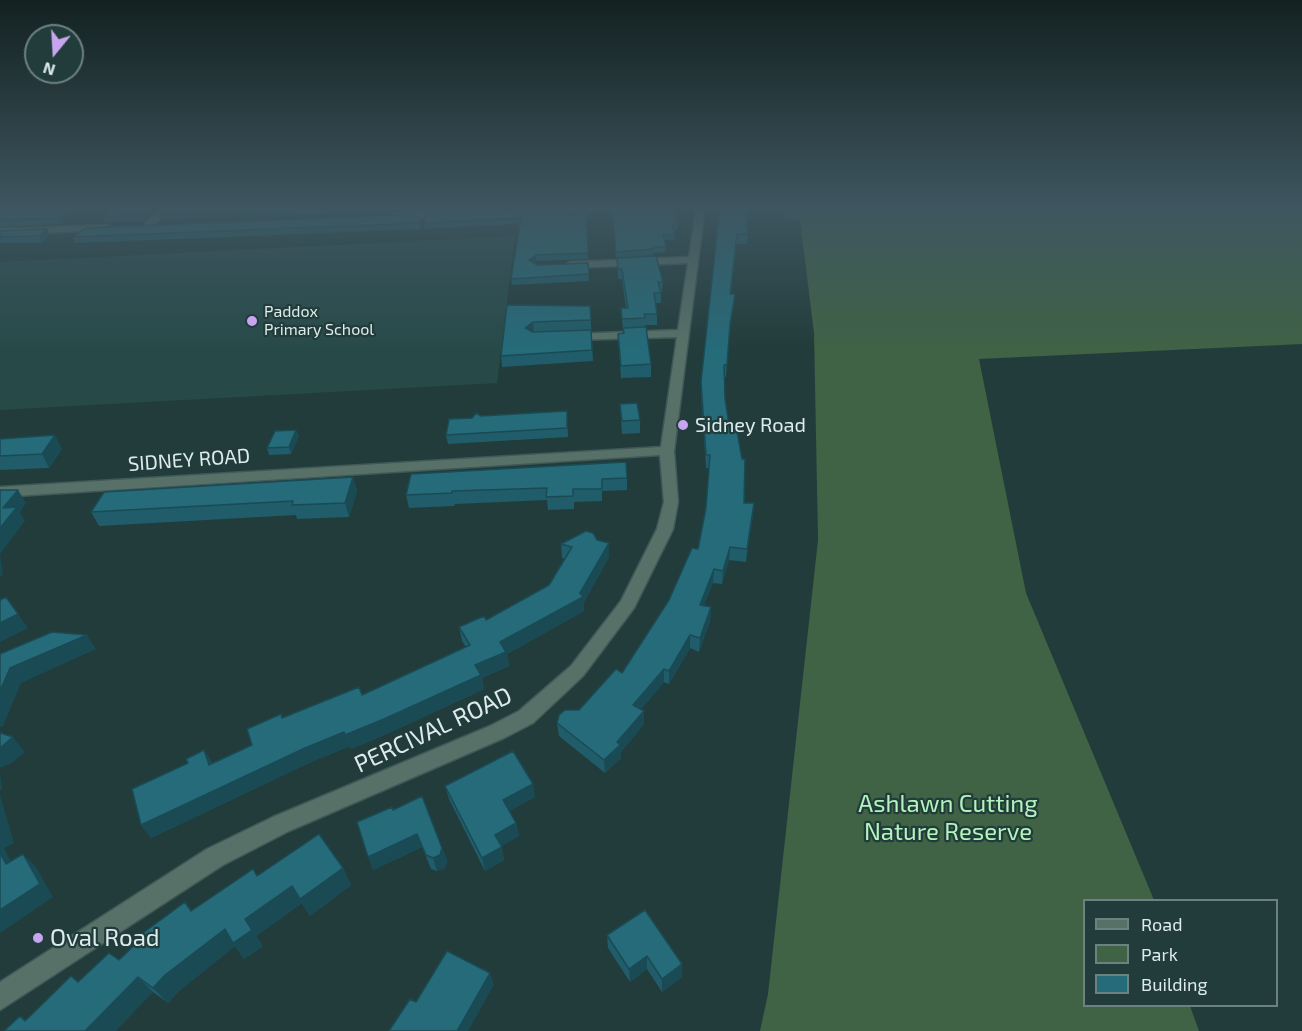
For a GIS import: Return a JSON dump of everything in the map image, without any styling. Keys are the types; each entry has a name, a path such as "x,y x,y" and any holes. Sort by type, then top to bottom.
{"street":[{"name":"PERCIVAL ROAD","path":"0,998 215,857 281,824 497,732 526,717 577,671 628,604 665,529 671,502 667,451 694,254"},
{"path":"559,265 693,260"},
{"path":"557,337 682,333"},
{"name":"SIDNEY ROAD","path":"0,492 667,451"}],"shaded area":[{"name":"Paddox Primary School","path":"156,254 513,254 497,383 0,410 0,262"}],"green space":[{"name":"Ashlawn Cutting Nature Reserve","path":"804,254 1302,254 1302,344 979,359 1026,593 1154,899 1083,899 1083,1007 1190,1007 1199,1031 760,1031 768,994 818,540 814,333"}],"building":[{"path":"515,254 559,254 536,255 529,260 537,265 588,263 589,274 511,279"},
{"path":"715,254 735,254 730,294 735,294 727,365 724,365 725,399 730,431 737,431 742,459 745,459 744,503 754,503 747,549 730,547 723,571 714,569 700,605 711,607 700,638 690,635 669,671 664,669 633,705 644,711 617,742 620,745 604,760 557,723 559,715 565,710 579,710 616,669 622,673 669,600 692,548 698,549 706,508 710,455 706,455 701,382"},
{"path":"656,256 663,282 658,282 661,293 654,293 657,314 644,314 645,318 622,319 621,308 628,308 622,269 618,269 617,258"},
{"path":"507,305 590,306 591,320 533,322 525,328 533,332 591,330 592,350 501,356"},
{"path":"646,327 651,364 621,366 618,334 624,333 623,328"},
{"path":"637,403 640,420 622,421 620,404"},
{"path":"567,411 567,428 446,435 449,419 472,418 476,413 481,416"},
{"path":"296,430 289,447 267,448 275,431"},
{"path":"55,435 42,454 0,456 0,439"},
{"path":"626,462 627,478 602,479 602,489 573,489 573,496 546,497 547,488 406,495 411,474"},
{"path":"353,477 345,503 292,505 293,501 91,512 104,492"},
{"path":"0,490 18,490 3,508 17,507 0,528"},
{"path":"586,531 593,533 597,540 609,543 580,593 583,597 500,642 506,652 475,665 481,675 384,719 305,748 141,825 132,789 188,763 186,759 204,750 209,765 252,745 247,729 281,714 282,718 359,687 362,695 470,645 459,627 484,616 486,620 549,585 572,547 561,544"},
{"path":"6,597 18,614 0,623 0,600"},
{"path":"52,632 87,635 10,668 0,691 0,654"},
{"path":"0,733 13,737 0,748"},
{"path":"513,751 533,784 503,800 516,823 495,835 502,847 482,858 445,786"},
{"path":"422,796 442,848 440,855 433,858 426,855 417,834 368,857 357,822 392,807 393,810"},
{"path":"319,834 343,868 300,899 292,886 245,919 252,930 233,943 225,929 165,975 153,988 138,977 85,1031 4,1031 20,1016 25,1021 71,976 78,982 109,953 119,960 145,935 143,933 185,902 191,911 253,869 257,876"},
{"path":"0,853 6,864 23,854 40,884 0,910"},
{"path":"645,910 682,964 662,979 647,956 629,969 607,935"},
{"path":"447,951 490,973 457,1031 389,1031 410,999 416,1002"}],"place":[{"name":"Paddox Primary School","path":"252,321"},
{"name":"Sidney Road","path":"683,425"},
{"name":"Oval Road","path":"38,938"}]}
